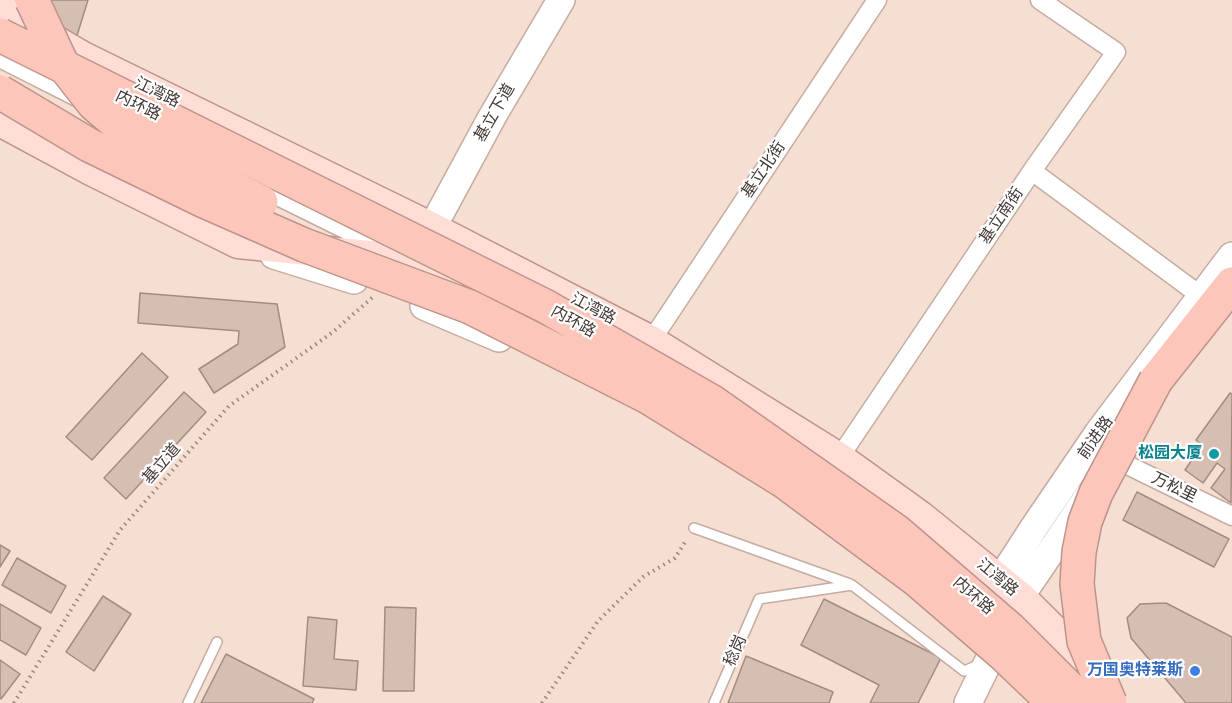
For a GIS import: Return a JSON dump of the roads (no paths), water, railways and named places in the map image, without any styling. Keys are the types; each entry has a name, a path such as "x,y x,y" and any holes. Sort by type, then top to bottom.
{"highway":[{"path":"32,0 61,62 87,97 114,121 174,158 219,182 470,307"},
{"name":"内环路","path":"0,35 545,306 711,401 774,442 896,531 989,609 1084,703"},
{"name":"内环路","path":"0,92 89,145 215,206 314,249 470,307 648,398 785,482 917,580 1003,654 1054,703"},
{"path":"1110,703 1089,658 1079,615 1078,573 1085,522 1117,451 1156,380 1232,284"}],"main road":[{"path":"40,0 47,24 61,40 83,57"},
{"name":"基立下道","path":"432,228 492,117 561,0"},
{"name":"江湾路","path":"0,9 83,57 432,228 651,341 839,458 921,517 1007,593 1059,634 1124,703"},
{"path":"0,53 419,261 624,367 693,407 790,470 896,549 994,650 1031,703"},
{"path":"0,121 91,170 238,243 381,290 455,319 525,351 621,400 704,449 787,503 994,650 1064,703"},
{"path":"238,243 419,261"},
{"name":"前进路","path":"968,703 994,650 1007,593 1099,432 1232,256"},
{"name":"前进路","path":"1007,593 1232,308"},
{"path":"790,470 829,477 845,484 905,528 979,590 1007,593"}],"street":[{"name":"基立北街","path":"651,341 877,0"},
{"name":"基立南街","path":"839,458 1032,171 1116,52 1040,0"},
{"path":"1032,171 1201,296"},
{"name":"万松里","path":"1115,459 1232,516"}],"lane":[{"path":"694,528 852,585 963,670 994,650"},
{"name":"稔岗","path":"714,703 759,599 852,585"},
{"path":"188,703 217,642"}],"place":[{"name":"松园大厦","path":"1214,454"},
{"name":"万国奥特莱斯","path":"1195,671"}]}
